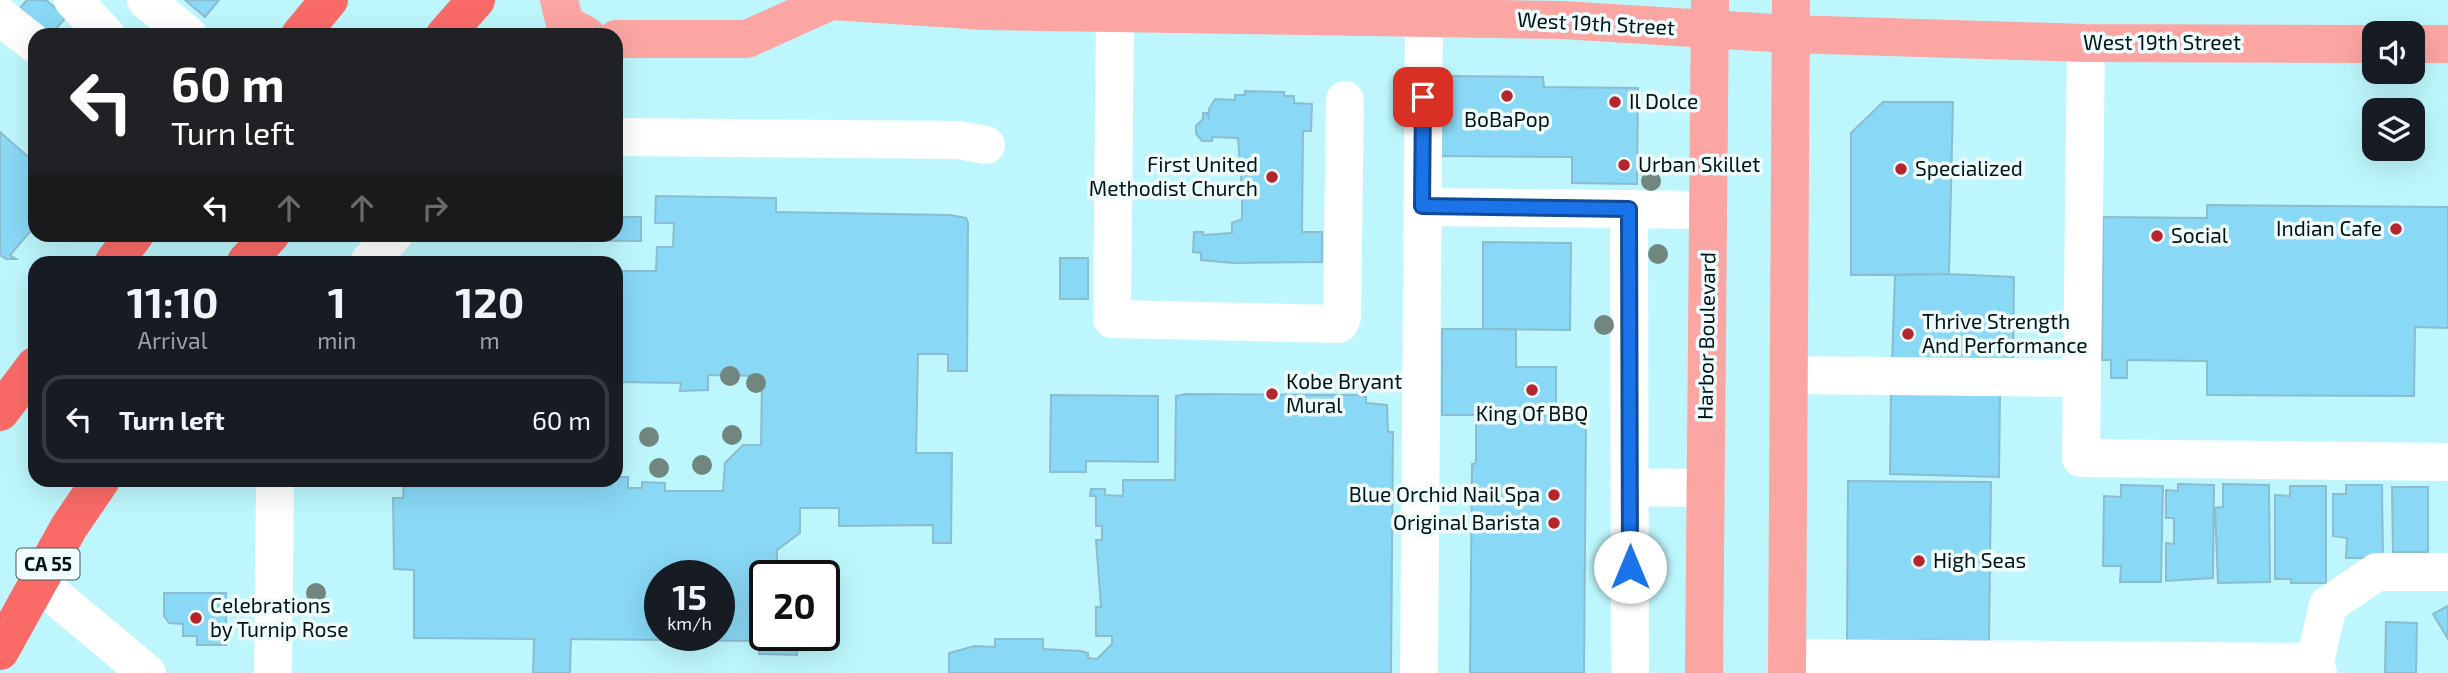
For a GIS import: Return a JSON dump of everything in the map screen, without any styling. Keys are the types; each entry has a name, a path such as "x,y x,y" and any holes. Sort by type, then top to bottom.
{"highway":[{"path":"451,28 476,0"},
{"path":"305,28 326,1"},
{"path":"251,256 264,242"},
{"path":"0,412 28,375"},
{"name":"CA 55","path":"0,651 38,582 97,487"}],"main road":[{"path":"559,0 565,24 573,28"},
{"path":"623,39 747,40 823,1"},
{"name":"West 19th Street","path":"823,1 931,9 1115,14 1562,20 1710,15 1790,17 2086,43 2362,44"},
{"name":"Harbor Boulevard","path":"1704,673 1710,15"},
{"path":"1787,666 1790,17"},
{"path":"2425,44 2448,44"}],"street":[{"path":"73,0 99,28"},
{"path":"1115,14 1112,319 1339,324 1342,318 1345,100"},
{"path":"0,16 28,38"},
{"path":"1419,673 1424,18"},
{"path":"2086,43 2081,458 2448,462"},
{"path":"623,137 959,140 986,145"},
{"path":"1422,206 1709,210"},
{"path":"1629,209 1630,673"},
{"path":"374,256 387,242"},
{"path":"1790,375 2082,378"},
{"path":"274,673 275,487"},
{"path":"1629,487 1706,488"},
{"path":"1787,666 2316,668 2328,605 2376,572 2448,572"},
{"path":"38,582 147,673"}],"building":[{"path":"27,0 46,0 66,17 57,28 43,28 20,8"},
{"path":"185,0 219,0 205,17"},
{"path":"1441,76 1543,77 1544,87 1638,88 1637,184 1572,183 1572,157 1440,156"},
{"name":"First United Methodist Church","path":"1245,91 1284,92 1284,96 1294,96 1294,103 1312,104 1311,131 1303,131 1302,232 1322,232 1322,262 1233,263 1201,260 1201,253 1193,252 1194,232 1203,232 1203,235 1232,233 1232,223 1242,219 1238,138 1212,137 1212,141 1202,141 1196,134 1196,126 1203,119 1203,113 1207,113 1209,119 1209,109 1215,99 1235,100 1235,95 1245,95"},
{"name":"Specialized","path":"1883,102 1953,102 1949,274 1851,275 1851,133"},
{"path":"0,132 28,157 28,234 10,255 16,259 6,259 0,255"},
{"path":"656,196 776,198 776,212 950,215 966,218 967,371 948,371 948,354 918,354 916,453 952,453 951,543 933,543 933,525 839,526 839,508 800,508 800,533 777,550 777,560 749,560 749,641 735,641 735,560 644,560 644,640 571,639 570,673 533,673 534,639 414,638 414,570 394,569 393,498 403,498 404,487 623,487 623,477 628,477 628,488 642,488 642,482 665,483 665,491 723,491 725,463 743,445 761,445 762,376 708,375 708,390 680,391 681,383 623,382 623,271 656,271 657,247 673,247 674,223 655,223"},
{"path":"2207,205 2448,207 2448,328 2415,327 2414,396 2207,395 2207,361 2127,360 2127,378 2111,378 2111,360 2102,360 2103,217 2207,218"},
{"path":"623,217 641,217 641,241 623,241"},
{"path":"1483,242 1571,243 1570,330 1483,329"},
{"path":"1060,258 1088,258 1088,299 1060,299"},
{"path":"1895,275 2014,277 2013,361 1892,362"},
{"path":"1442,329 1516,329 1516,367 1556,367 1556,415 1442,415"},
{"path":"1891,390 2000,392 1999,477 1890,474"},
{"path":"1051,395 1158,396 1158,462 1086,461 1086,472 1050,472"},
{"path":"1356,395 1366,397 1366,403 1387,405 1388,432 1393,432 1391,673 949,673 949,653 975,646 995,647 995,639 1043,639 1043,649 1081,651 1088,653 1088,658 1097,659 1112,644 1112,636 1096,636 1096,607 1101,607 1096,540 1102,540 1102,526 1096,526 1096,496 1090,496 1091,489 1105,489 1105,495 1123,496 1123,480 1175,480 1176,396"},
{"path":"1476,415 1586,416 1584,673 1470,673 1472,464 1475,464 1476,459"},
{"name":"High Seas","path":"1848,481 1991,482 1989,641 1847,640"},
{"path":"2178,484 2214,485 2213,578 2166,581 2166,543 2174,544 2174,518 2166,518 2166,490 2178,491"},
{"path":"2223,484 2269,485 2270,582 2218,583 2215,508 2223,507"},
{"path":"2121,485 2163,486 2161,582 2120,582 2121,566 2103,566 2104,496 2121,497"},
{"path":"2346,485 2382,485 2383,558 2346,558 2347,538 2333,536 2333,494 2346,494"},
{"path":"2290,486 2326,486 2326,583 2291,583 2291,579 2275,579 2275,495 2290,496"},
{"path":"2392,487 2428,487 2428,552 2393,552"},
{"name":"Celebrations by Turnip Rose","path":"164,593 226,593 226,645 197,645 197,636 183,636 183,624 169,623 164,616"},
{"path":"2448,606 2448,639 2433,614"},
{"path":"2386,622 2417,623 2416,673 2385,673"},
{"path":"759,651 797,651 797,655 759,654"}],"place":[{"name":"BoBaPop","path":"1507,96"},
{"name":"Il Dolce","path":"1615,102"},
{"name":"Urban Skillet","path":"1624,165"},
{"name":"Specialized","path":"1901,169"},
{"name":"First United Methodist Church","path":"1272,177"},
{"name":"Indian Cafe","path":"2396,229"},
{"name":"Social","path":"2157,236"},
{"name":"Thrive Strength And Performance","path":"1908,334"},
{"name":"King Of BBQ","path":"1532,390"},
{"name":"Kobe Bryant Mural","path":"1272,394"},
{"name":"Blue Orchid Nail Spa","path":"1554,495"},
{"name":"Original Barista","path":"1554,523"},
{"name":"High Seas","path":"1919,561"},
{"name":"Celebrations by Turnip Rose","path":"196,618"}],"route":[{"path":"1423,97 1422,206 1629,209 1630,567"}]}
